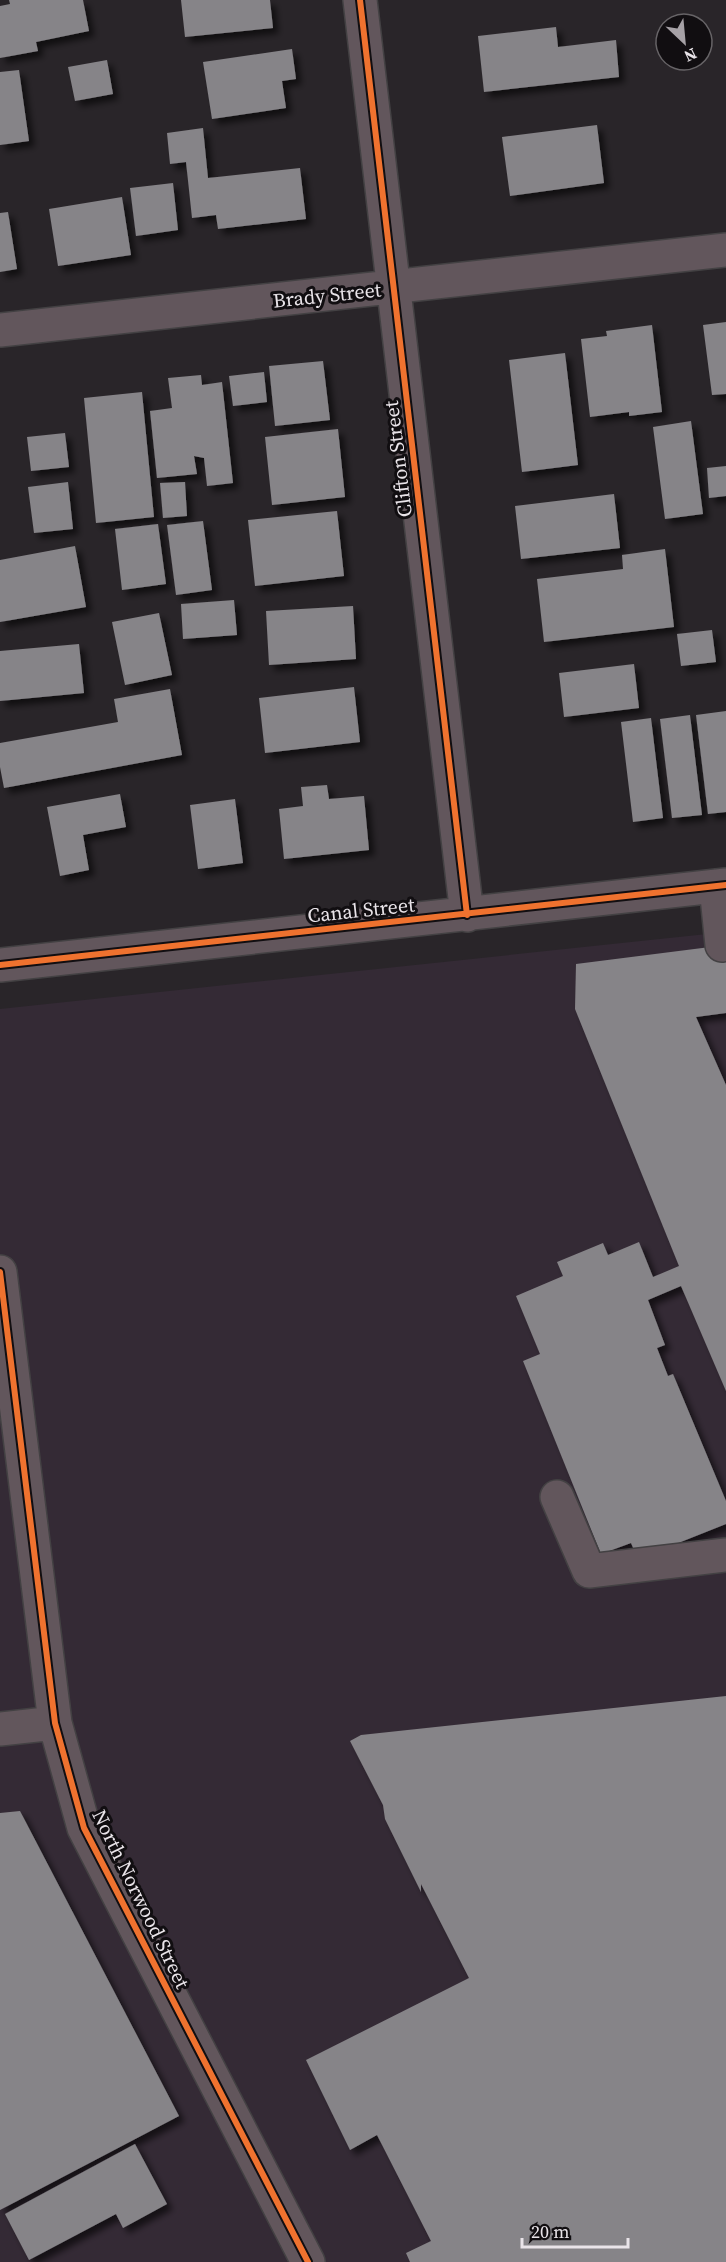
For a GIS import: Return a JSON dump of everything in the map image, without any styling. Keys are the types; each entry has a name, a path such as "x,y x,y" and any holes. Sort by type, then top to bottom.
{"street":[{"name":"Clifton Street","path":"360,0 467,915"},
{"name":"Brady Street","path":"0,330 726,250"},
{"name":"Canal Street","path":"0,965 721,886"},
{"path":"721,886 722,945"},
{"name":"North Norwood Street","path":"0,1272 55,1723 84,1828 308,2262"},
{"path":"557,1497 589,1571 726,1555"},
{"path":"0,1729 55,1723"}],"shaded area":[{"path":"726,932 726,2262 0,2262 0,1009"}],"building":[{"path":"9,0 83,0 89,31 36,42 38,51 0,58 0,6 10,4"},
{"path":"181,0 270,0 273,28 185,37"},
{"path":"556,27 558,47 616,40 619,77 484,92 478,36"},
{"path":"292,49 296,79 282,81 286,108 212,119 203,62"},
{"path":"107,60 113,94 75,101 68,67"},
{"path":"19,70 29,141 0,145 0,72"},
{"path":"597,125 604,183 510,196 502,137"},
{"path":"203,128 208,178 300,168 306,219 218,229 216,215 192,218 186,162 170,164 167,133"},
{"path":"173,183 178,230 136,236 130,188"},
{"path":"122,197 131,255 58,266 49,209"},
{"path":"8,212 17,269 0,272 0,213"},
{"path":"726,322 726,394 712,395 703,325"},
{"path":"652,325 662,412 629,416 629,412 590,417 581,339 607,336 606,331"},
{"path":"565,353 578,465 522,472 509,360"},
{"path":"323,361 330,420 275,426 269,366"},
{"path":"264,372 267,402 233,406 229,376"},
{"path":"201,375 202,385 222,382 233,483 207,486 204,458 194,456 197,474 157,478 150,411 172,408 168,378"},
{"path":"142,392 154,517 96,523 84,398"},
{"path":"691,421 703,514 665,519 653,427"},
{"path":"338,429 345,497 272,505 265,437"},
{"path":"65,433 69,467 31,471 27,437"},
{"path":"726,466 726,496 709,498 707,468"},
{"path":"68,482 73,529 34,533 28,487"},
{"path":"185,482 187,516 163,518 160,483"},
{"path":"614,494 620,548 521,559 515,506"},
{"path":"337,511 344,576 255,586 248,520"},
{"path":"203,521 212,590 176,595 167,525"},
{"path":"158,524 166,584 122,590 115,529"},
{"path":"75,546 86,607 0,622 0,560"},
{"path":"665,549 674,627 544,642 537,579 623,569 622,555"},
{"path":"234,600 237,635 183,639 181,604"},
{"path":"353,606 356,659 269,665 266,611"},
{"path":"159,613 172,675 125,685 112,622"},
{"path":"712,630 716,662 681,666 677,634"},
{"path":"79,644 84,693 0,701 0,651"},
{"path":"634,664 639,708 564,717 559,673"},
{"path":"354,687 360,742 265,753 259,698"},
{"path":"170,689 182,755 4,788 0,767 0,743 118,722 114,699"},
{"path":"726,711 726,812 708,814 696,715"},
{"path":"690,715 702,815 672,818 660,719"},
{"path":"651,718 663,818 633,822 621,722"},
{"path":"327,785 329,799 364,796 369,850 284,859 279,809 303,806 301,787"},
{"path":"120,794 126,827 83,835 89,870 60,876 47,807"},
{"path":"235,799 243,863 198,869 190,805"},
{"path":"726,945 726,1013 696,1017 726,1085 726,1391 681,1286 648,1300 665,1345 657,1348 668,1376 673,1374 726,1501 726,1524 638,1559 631,1543 601,1554 523,1361 540,1354 516,1296 563,1276 557,1262 603,1243 608,1255 639,1242 653,1277 679,1266 575,1009 576,964"},
{"path":"726,1696 726,2262 410,2262 406,2253 431,2241 377,2135 350,2150 306,2060 469,1978 421,1884 421,1892 385,1819 383,1805 350,1741 361,1735"},
{"path":"20,1811 179,2116 0,2210 0,1813"},
{"path":"135,2144 167,2204 123,2228 116,2214 29,2260 5,2214"}],"cycle path":[{"path":"360,0 467,915"},
{"path":"0,965 726,885"},
{"path":"0,1272 55,1723 84,1828 308,2262"}]}
